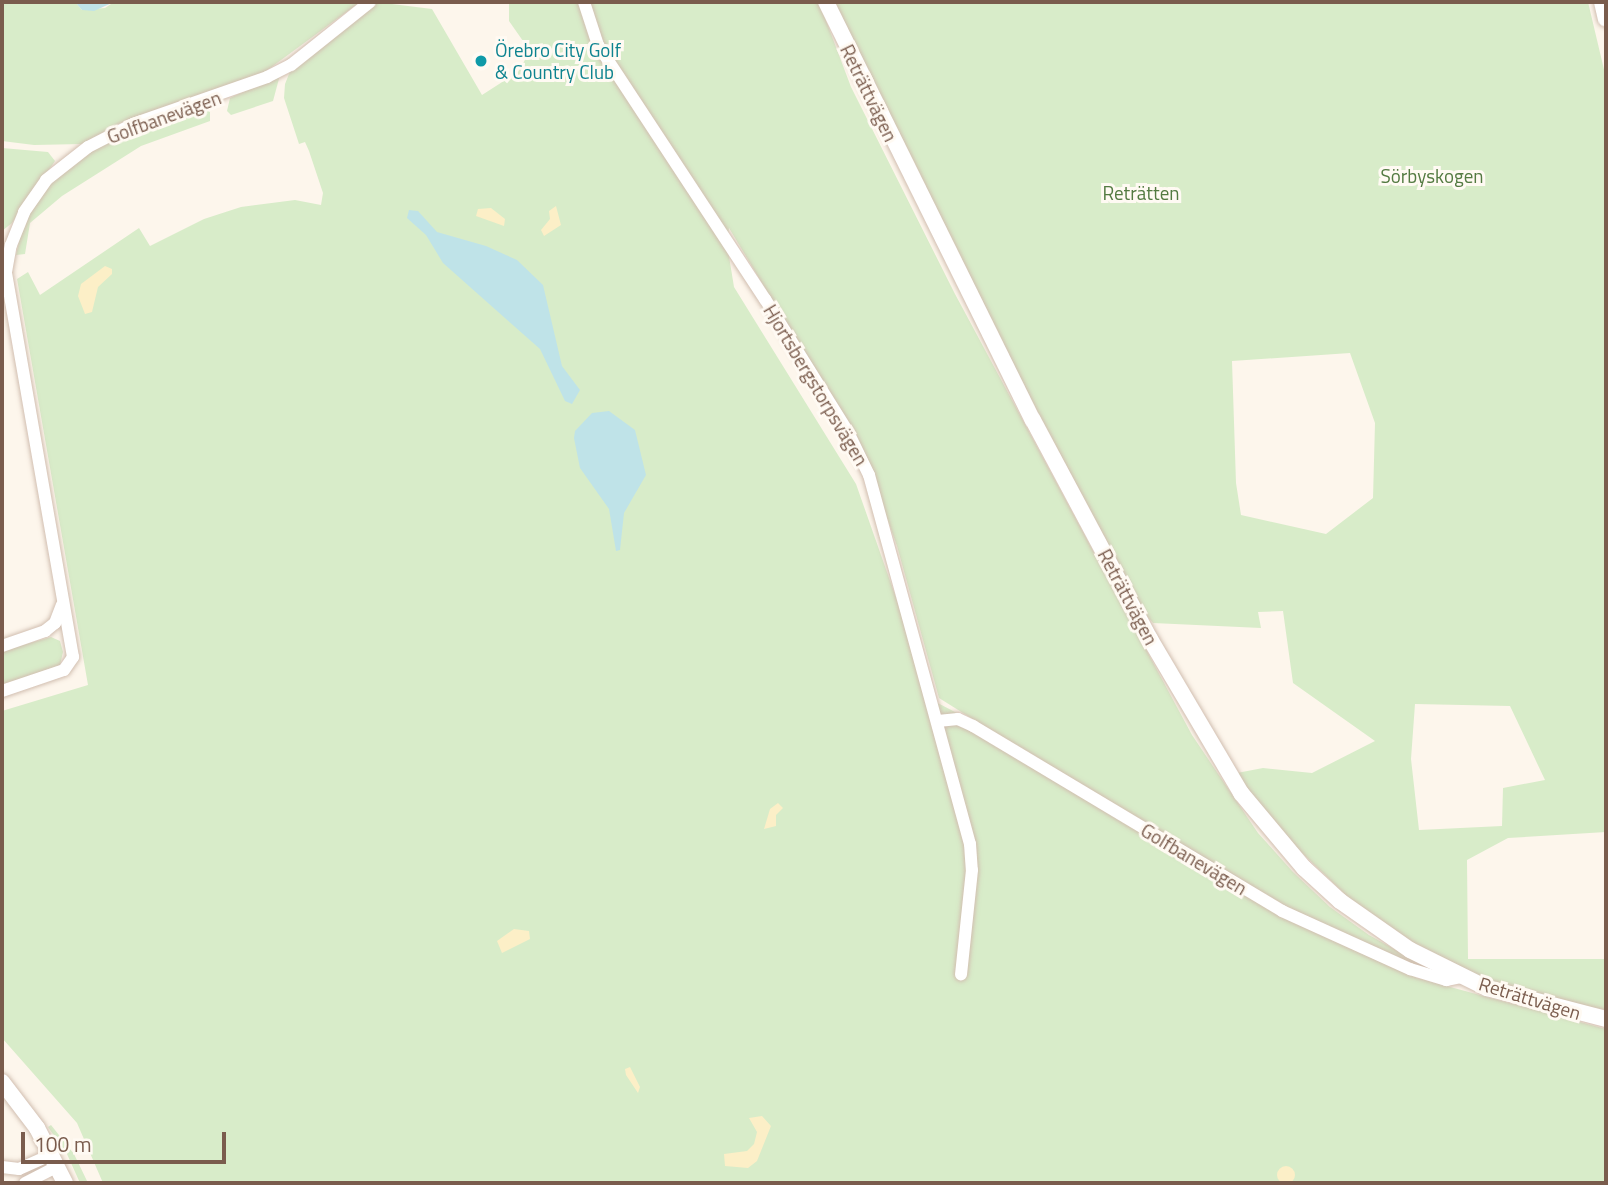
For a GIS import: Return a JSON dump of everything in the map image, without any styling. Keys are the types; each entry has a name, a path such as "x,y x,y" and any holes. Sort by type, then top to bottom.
{"street":[{"name":"Golfbanevägen","path":"70,640 6,272 10,245 24,212 46,180 88,147 133,124 267,77 291,65 370,2"},
{"name":"Hjortsbergstorpsvägen","path":"584,2 598,45 765,299 860,453 939,721 970,844 972,870 961,974"},
{"name":"Reträttvägen","path":"827,2 1033,420 1150,639 1241,793 1281,843 1340,901 1410,950 1461,977 1606,1019"},
{"path":"1602,2 1606,19"},
{"path":"2,646 45,631 55,622 62,604"},
{"path":"2,691 64,670 73,657 70,640 45,631"},
{"name":"Golfbanevägen","path":"939,721 958,719 973,726 1282,911 1410,969 1446,980 1461,977"},
{"path":"2,1082 55,1160 65,1183"},
{"path":"2,1167 19,1169 55,1160"},
{"path":"25,1183 55,1160"}],"green space":[{"path":"2,2 75,2 82,10 105,8 114,2 360,2 262,74 120,123 82,144 34,145 2,141"},
{"path":"376,2 432,9 482,95 518,72 530,51 509,21 509,2 819,2 851,87 955,294 1192,735 1258,833 1293,872 1330,907 1369,935 1437,973 1351,947 1417,978 1606,1029 1606,1183 103,1183 77,1123 2,1038 2,711 88,685 17,279 28,272 40,295 139,228 150,246 204,219 241,207 295,200 321,205 323,193 309,151 305,142 299,144 284,98 285,84 291,69","holes":["729,228 864,453 897,546 939,698 995,733 932,700 856,484 734,287 727,244"]},
{"name":"Reträtten","path":"834,2 1588,2 1606,78 1606,832 1508,838 1467,860 1468,959 1606,959 1606,1010 1529,997 1453,970 1348,897 1271,823 1237,773 1263,768 1312,773 1375,741 1293,683 1283,611 1258,612 1261,628 1153,623 1146,615 1034,405","holes":["1350,353 1375,423 1373,498 1326,534 1241,515 1236,483 1232,361","1415,704 1510,706 1545,780 1503,788 1502,826 1419,830 1411,759"]},
{"path":"280,75 273,101 231,115 227,111 230,98"},
{"path":"201,107 210,112 210,121 141,146 62,196 30,223 25,254 16,255 24,219 50,184 80,158 122,134"},
{"path":"2,148 48,152 55,161 12,223 2,231"},
{"path":"51,637 60,641 63,652 60,665 2,686 2,651"},
{"path":"51,1125 74,1154 88,1183 80,1183 67,1154 48,1127"}],"sand":[{"path":"556,206 561,225 544,236 541,230 550,219 549,211"},
{"path":"491,208 505,219 504,226 476,216 478,209"},
{"path":"105,266 112,269 112,274 98,287 92,312 85,314 78,296 81,284"},
{"path":"778,803 783,808 776,815 776,826 764,829 770,809"},
{"path":"514,929 529,931 530,939 502,953 497,941"},
{"path":"630,1067 640,1087 638,1093 626,1075 625,1069"},
{"path":"762,1116 771,1126 757,1161 748,1168 725,1166 724,1154 747,1151 754,1144 757,1132 749,1118"},
{"path":"1282,1166 1290,1166 1295,1175 1293,1182 1282,1184 1277,1179 1277,1171"}],"water":[{"path":"75,2 114,2 94,11 82,10"},
{"path":"409,210 418,211 437,232 486,246 517,260 543,285 562,366 580,390 572,404 565,401 540,349 443,263 426,235 407,218"},
{"path":"609,411 635,430 646,475 624,513 620,550 616,551 609,509 580,468 574,438 575,431 592,413"}],"place":[{"name":"Örebro City Golf & Country Club","path":"481,61"}],"park label":[{"name":"Sörbyskogen","path":"1432,176"}]}
